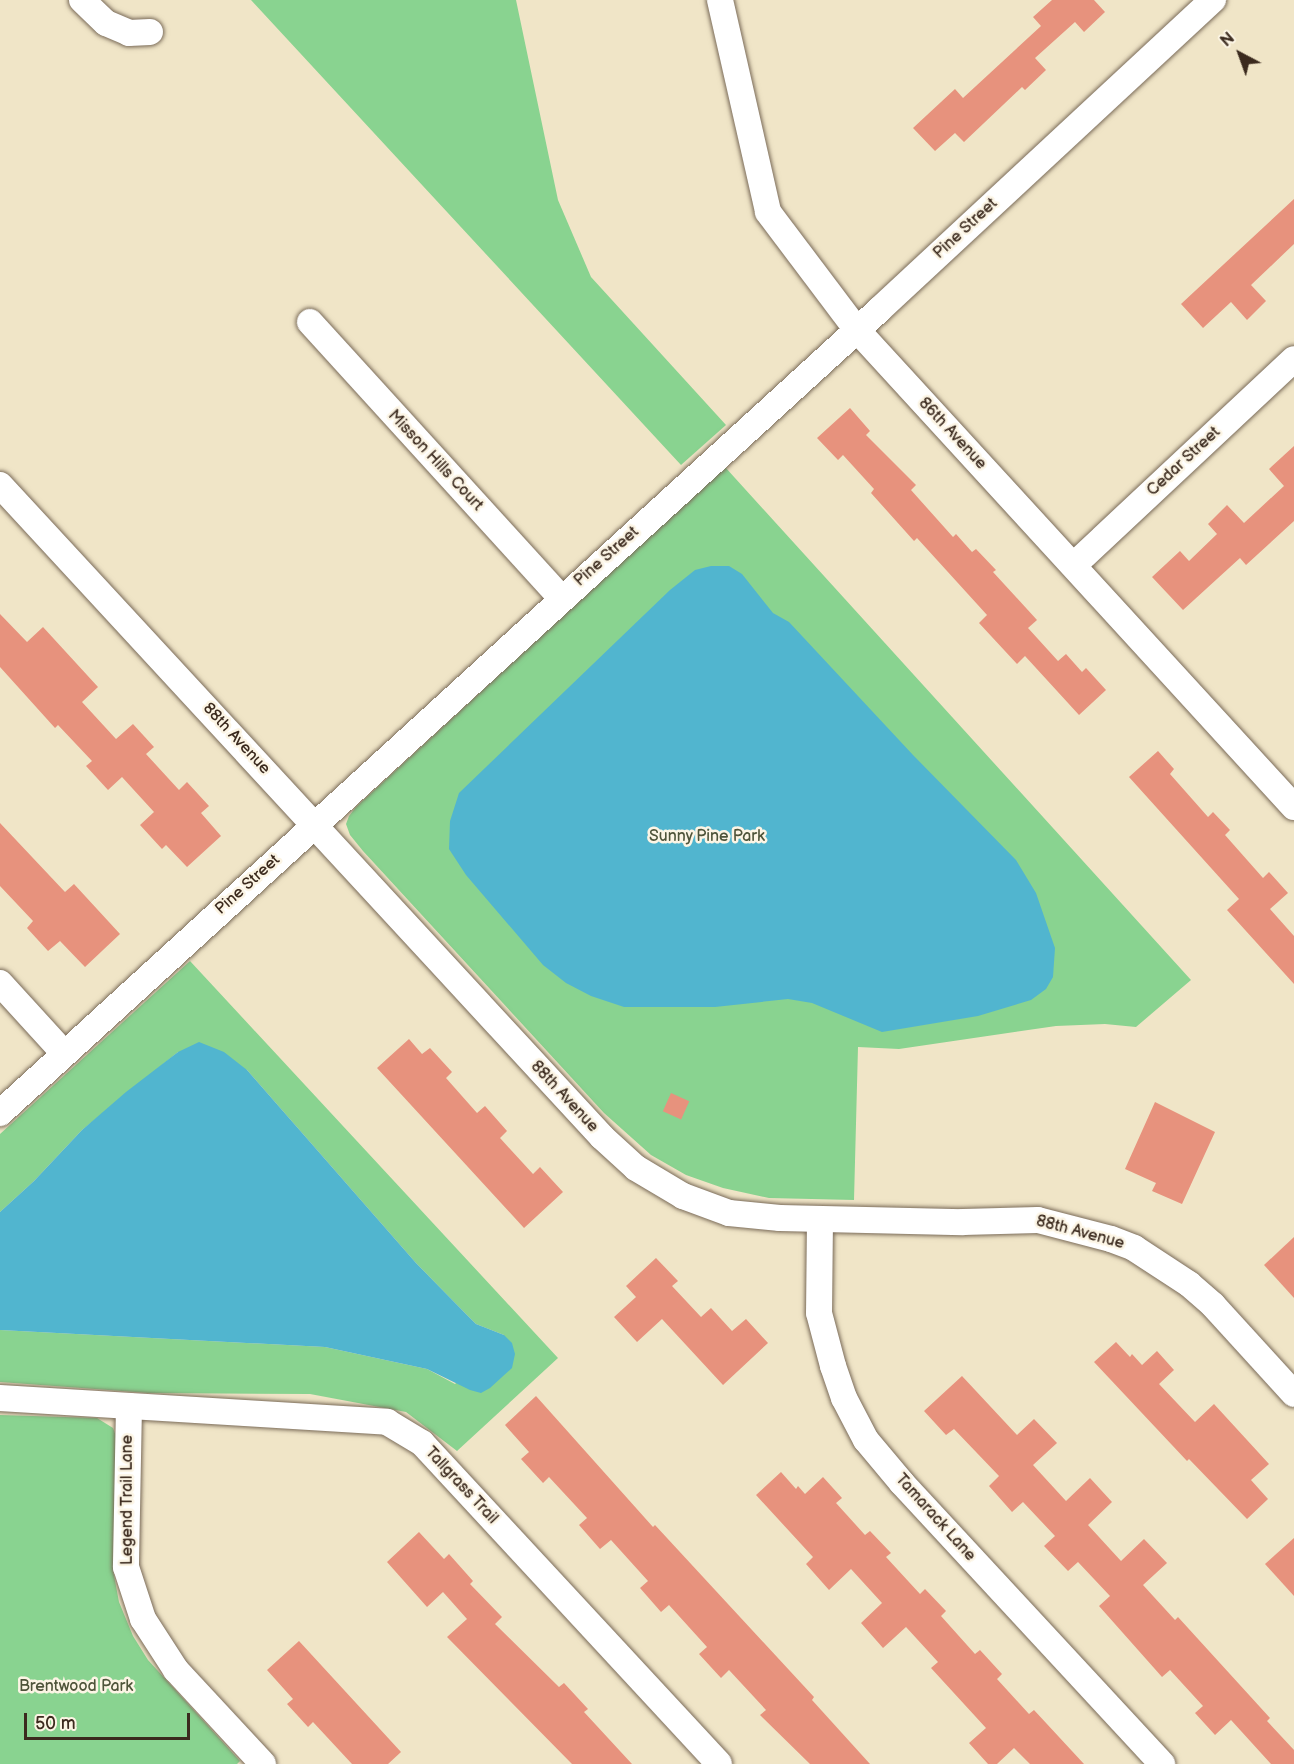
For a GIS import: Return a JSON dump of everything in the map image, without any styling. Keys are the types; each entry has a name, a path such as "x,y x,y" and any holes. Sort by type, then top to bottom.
{"street":[{"path":"82,0 106,23 129,33 150,32"},
{"name":"86th Avenue","path":"720,0 768,212 857,330 1294,807"},
{"name":"Pine Street","path":"0,1113 857,330 1213,0"},
{"name":"Misson Hills Court","path":"310,322 562,599"},
{"name":"Cedar Street","path":"1074,566 1294,359"},
{"name":"88th Avenue","path":"0,485 602,1137 636,1168 683,1196 729,1213 820,1219 963,1222 1038,1220 1110,1239 1134,1248 1189,1284 1213,1305 1294,1394"},
{"path":"0,983 64,1053"},
{"name":"Tamarack Lane","path":"820,1219 819,1313 832,1366 844,1398 866,1440 902,1483 1162,1764"},
{"name":"Tallgrass Trail","path":"0,1398 387,1422 422,1443 719,1764"},
{"name":"Legend Trail Lane","path":"129,1406 126,1567 143,1619 176,1670 263,1764"}],"green space":[{"path":"251,0 516,0 558,200 591,277 726,425 681,465"},
{"name":"Sunny Pine Park","path":"725,467 1191,980 1136,1027 1105,1024 1056,1026 899,1049 858,1047 854,1200 769,1198 723,1188 686,1175 651,1155 604,1113 363,851 350,835 346,824 356,807"},
{"path":"190,961 558,1358 457,1451 406,1412 310,1394 149,1393 0,1382 0,1330 325,1347 427,1369 455,1384 504,1335 476,1324 416,1263 247,1070 178,1052 82,1130 34,1181 0,1212 0,1134"},
{"name":"Brentwood Park","path":"0,1415 97,1418 113,1428 116,1436 113,1570 119,1602 133,1636 148,1660 240,1761 237,1764 0,1764"}],"water":[{"path":"711,566 729,566 742,574 773,613 789,622 913,755 1016,860 1036,893 1055,948 1053,977 1046,989 1031,1000 978,1016 882,1032 812,1003 788,999 715,1007 624,1007 591,996 566,983 543,965 466,875 449,849 450,821 459,793 670,590 695,570"},
{"path":"199,1042 224,1052 247,1070 416,1263 476,1324 504,1335 512,1343 515,1354 512,1368 490,1388 481,1393 427,1369 325,1347 0,1330 0,1212 34,1181 82,1130 126,1092 178,1052"}],"building":[{"path":"1052,0 1094,0 1105,12 1084,32 1075,22 1035,58 1046,70 1025,90 1022,87 964,142 955,133 935,151 913,128 955,89 963,98 1041,26 1033,17"},
{"path":"1294,199 1294,244 1251,285 1266,301 1247,320 1231,302 1203,328 1181,304"},
{"path":"850,408 870,431 866,435 916,485 911,490 953,537 956,534 972,552 976,549 996,570 993,572 1037,620 1028,628 1058,661 1066,654 1082,672 1086,668 1106,690 1079,715 1025,656 1017,664 979,623 987,615 917,538 914,541 871,493 874,489 843,455 838,460 817,438"},
{"path":"1294,446 1294,521 1246,565 1240,558 1183,610 1152,577 1180,551 1189,561 1217,534 1208,524 1227,505 1244,523 1284,486 1269,469"},
{"path":"0,614 27,642 43,627 98,687 82,702 116,739 133,724 154,747 146,754 179,790 187,782 209,806 201,813 221,836 187,867 166,845 162,849 140,825 154,812 122,777 108,790 86,766 92,761 58,725 55,728 0,667"},
{"path":"1158,751 1174,769 1170,774 1208,817 1213,812 1230,830 1225,835 1263,878 1269,872 1288,893 1270,909 1294,936 1294,984 1227,910 1239,899 1129,777"},
{"path":"0,823 65,892 74,884 120,934 85,967 60,941 48,951 27,928 33,921 0,886"},
{"path":"409,1039 422,1054 430,1048 452,1072 446,1078 477,1113 485,1106 507,1131 500,1138 533,1174 540,1167 563,1192 524,1228 377,1068"},
{"path":"671,1093 689,1101 681,1119 663,1111"},
{"path":"1155,1102 1215,1132 1182,1204 1152,1191 1156,1183 1125,1169"},
{"path":"1294,1237 1294,1298 1264,1265"},
{"path":"656,1258 678,1281 672,1286 701,1317 711,1308 732,1331 746,1319 768,1343 723,1385 662,1319 637,1342 614,1317 636,1297 626,1286"},
{"path":"1116,1342 1130,1357 1132,1354 1142,1365 1157,1351 1174,1370 1159,1384 1195,1422 1214,1404 1269,1464 1251,1480 1268,1499 1247,1519 1189,1459 1187,1461 1094,1362"},
{"path":"962,1376 1017,1435 1034,1419 1057,1443 1033,1465 1066,1501 1090,1478 1112,1502 1088,1525 1121,1561 1144,1539 1167,1563 1143,1585 1175,1620 1178,1617 1270,1718 1267,1721 1294,1750 1294,1764 1271,1764 1231,1720 1215,1735 1195,1713 1203,1706 1170,1670 1162,1677 1099,1606 1110,1596 1078,1562 1068,1571 1044,1546 1055,1536 1023,1502 1012,1512 989,1486 999,1476 954,1429 946,1435 924,1411"},
{"path":"536,1396 653,1527 655,1525 814,1697 812,1700 870,1764 810,1764 760,1715 766,1710 729,1670 721,1678 699,1654 707,1647 669,1605 661,1612 640,1588 648,1581 611,1540 600,1549 579,1525 587,1518 549,1477 543,1483 521,1459 529,1452 505,1425"},
{"path":"781,1472 796,1489 798,1486 805,1494 823,1477 842,1498 836,1503 865,1535 870,1531 891,1553 886,1557 920,1594 925,1589 946,1611 941,1616 975,1654 980,1650 1002,1674 997,1679 1029,1714 1034,1710 1084,1764 1030,1764 1014,1748 997,1764 988,1764 969,1743 986,1728 931,1668 938,1662 906,1627 883,1648 861,1623 882,1603 851,1569 829,1590 806,1564 813,1557 756,1495"},
{"path":"419,1532 444,1559 449,1554 473,1581 470,1584 502,1617 495,1624 559,1687 564,1683 588,1709 584,1712 632,1764 572,1764 447,1637 467,1619 443,1592 427,1607 387,1562"},
{"path":"1294,1538 1294,1596 1265,1564"},
{"path":"299,1641 401,1752 388,1764 352,1764 313,1722 308,1727 287,1704 293,1699 267,1670"}]}
